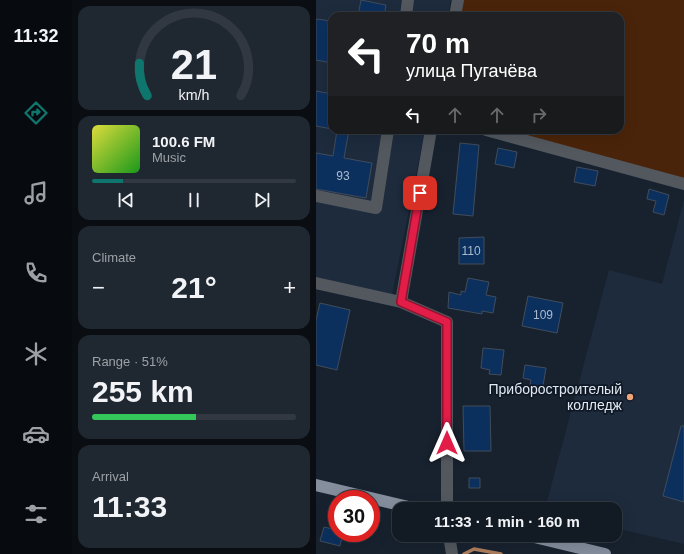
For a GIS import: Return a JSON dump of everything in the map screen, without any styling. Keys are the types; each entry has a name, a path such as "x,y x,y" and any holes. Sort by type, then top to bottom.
{"main road":[{"path":"316,485 392,503"},
{"path":"555,542 604,554"}],"street":[{"path":"406,12 408,0"},
{"path":"456,12 458,0"},
{"path":"316,196 376,208 387,134"},
{"path":"401,302 430,134"},
{"path":"501,134 684,184"},
{"path":"316,282 401,302 447,322 447,502"},
{"path":"450,542 452,554"}],"shaded area":[{"path":"316,0 451,0 449,12 328,12 328,134 424,134 392,295 316,277"},
{"path":"463,0 684,0 684,181 514,134 624,134 624,12 461,12"},
{"name":"Приборостроителый колледж","path":"684,200 684,544 622,530 622,502 547,502 609,270 662,284"}],"building":[{"path":"361,0 386,5 385,12 359,12"},
{"path":"316,19 328,20 328,62 316,60"},
{"path":"316,91 328,93 328,128 316,126"},
{"path":"336,134 348,134 344,158 372,163 366,198 316,189 316,153 333,156"},
{"path":"460,143 479,145 473,216 453,214"},
{"path":"498,148 517,152 514,168 495,164"},
{"path":"577,167 598,171 595,186 574,182"},
{"path":"649,189 669,195 664,215 653,212 656,201 647,199"},
{"path":"484,237 484,264 459,264 459,238"},
{"path":"468,278 489,282 486,295 496,297 493,313 482,311 482,314 448,308 449,292 461,295 461,291 465,292"},
{"path":"528,296 563,303 557,333 522,326"},
{"path":"320,303 350,310 337,370 316,365 316,320"},
{"path":"483,348 504,350 501,375 489,374 490,370 481,368"},
{"path":"525,365 546,368 542,392 529,390 531,380 523,378"},
{"path":"463,406 490,406 491,451 464,451"},
{"path":"681,426 684,426 684,502 663,496"},
{"path":"469,478 480,478 480,488 469,488"},
{"path":"324,527 328,528 328,542 341,542 340,546 320,541"}],"waterway":[{"path":"464,554 474,549 501,554"}],"place":[{"name":"Приборостроителый колледж","path":"630,397"}],"route":[{"path":"420,193 401,302 447,322 447,443"}]}
